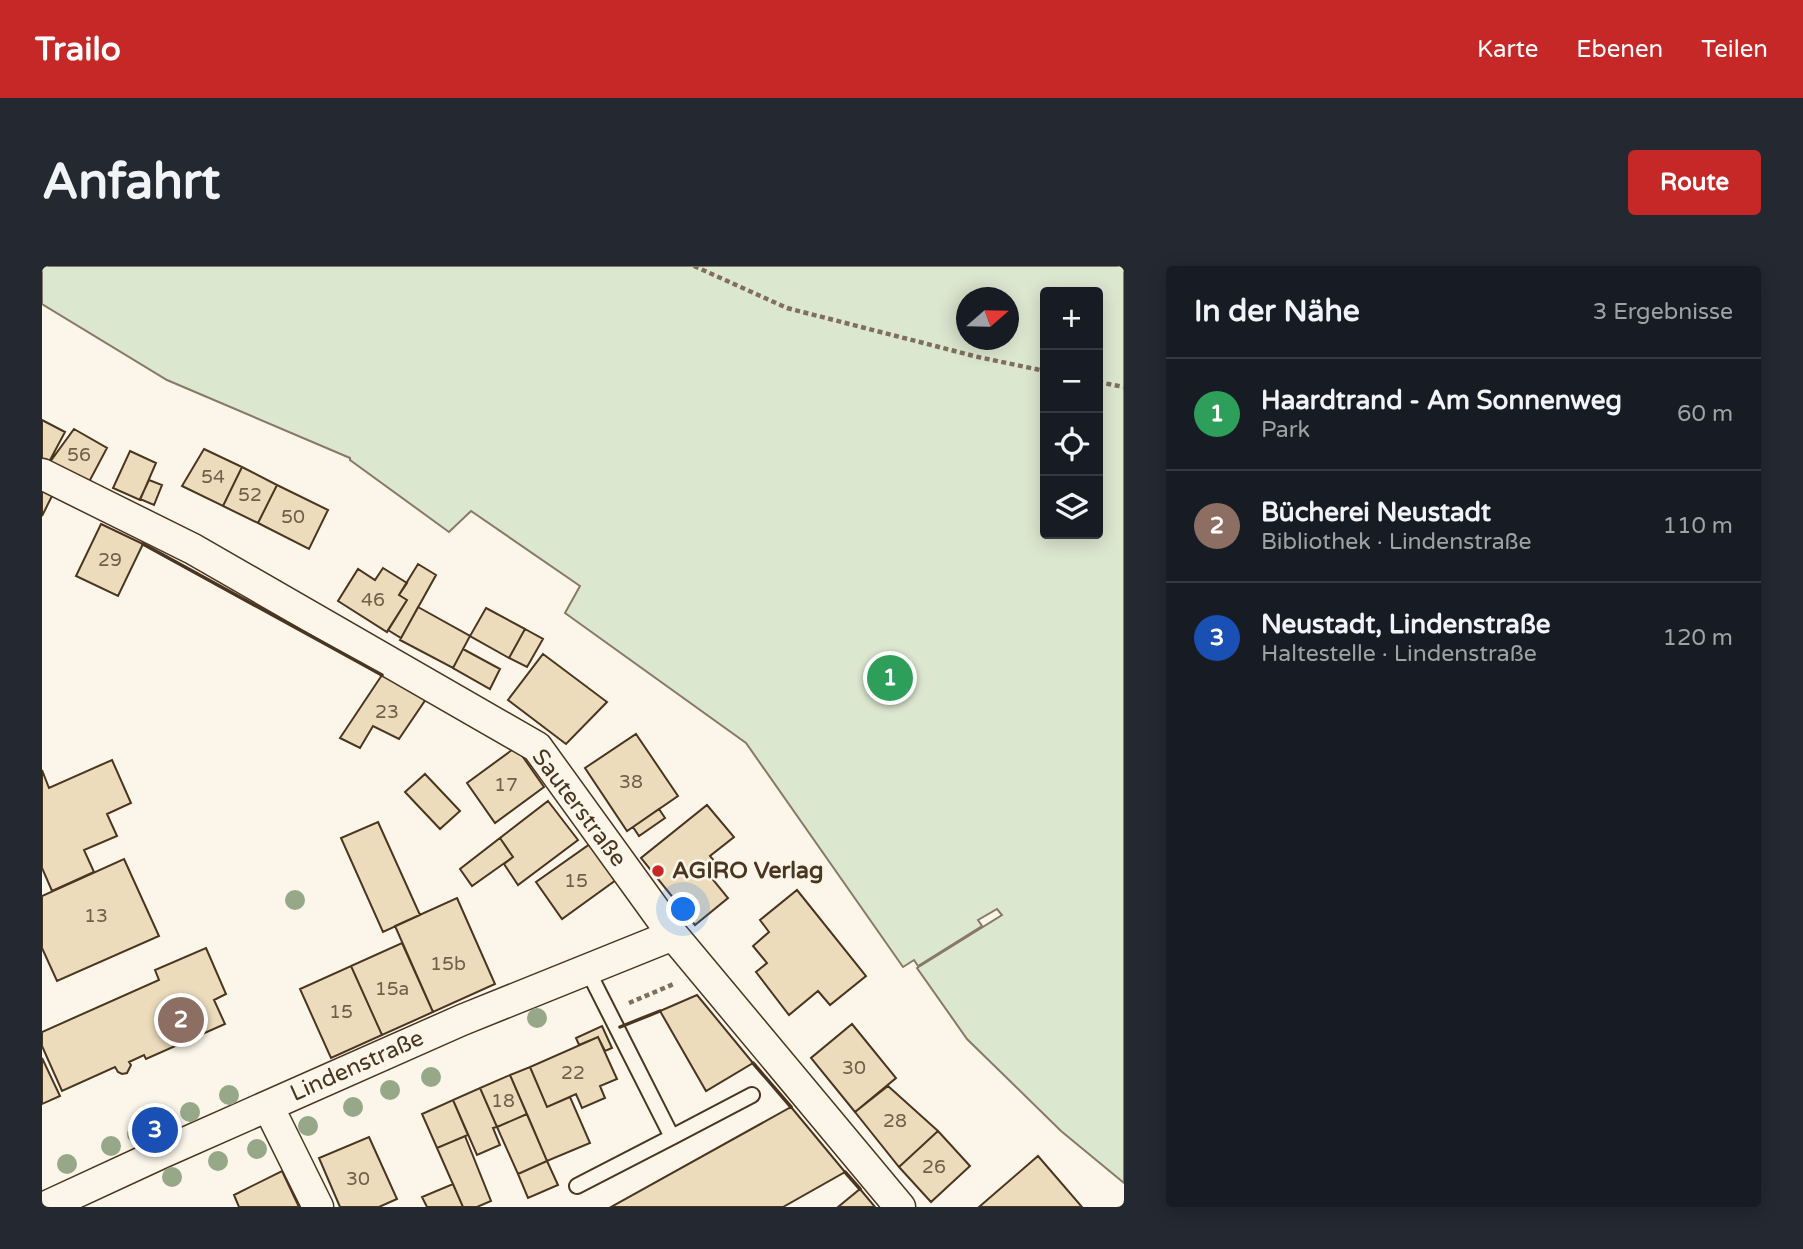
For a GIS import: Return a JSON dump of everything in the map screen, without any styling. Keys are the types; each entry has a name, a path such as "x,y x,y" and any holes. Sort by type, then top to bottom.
{"street":[{"name":"Sauterstraße","path":"42,474 193,549 537,747 673,935 900,1207"},
{"name":"Lindenstraße","path":"45,1207 462,1020 673,935"},
{"path":"268,1106 318,1207"}],"lane":[{"path":"588,971 672,1137"},
{"path":"577,1186 752,1095"}],"path":[{"path":"694,266 788,308 978,357 1040,370"},
{"path":"1103,383 1124,387"},
{"path":"609,1012 704,971"}],"green space":[{"path":"42,266 1124,266 1124,1183 1061,1131 967,1039 917,968 1002,915 997,909 978,920 982,926 918,966 914,960 903,967 746,743 565,613 580,586 471,511 449,532 350,458 167,380 42,304"}],"building":[{"path":"42,420 65,432 49,462 42,458"},
{"path":"74,429 107,448 89,482 50,462"},
{"path":"204,449 242,467 223,506 182,486"},
{"path":"130,451 156,463 140,500 113,488"},
{"path":"242,467 277,485 258,523 223,506"},
{"path":"149,480 162,485 154,505 140,499"},
{"path":"277,485 328,510 309,549 258,523"},
{"path":"42,486 54,492 42,516"},
{"path":"101,524 143,544 118,596 76,576"},
{"path":"418,564 436,575 401,638 388,630 407,600 399,595"},
{"path":"383,568 407,583 399,595 407,600 387,632 338,601 358,569 375,580"},
{"path":"418,607 470,636 453,668 400,640"},
{"path":"486,608 525,629 509,658 470,636"},
{"path":"525,629 543,639 527,667 509,658"},
{"path":"463,649 500,669 490,689 453,668"},
{"path":"543,654 607,702 566,744 508,700"},
{"path":"382,675 426,699 399,739 373,726 360,748 340,738"},
{"path":"636,734 678,796 627,831 585,768"},
{"path":"516,747 544,787 495,823 467,783"},
{"path":"112,760 131,803 107,814 117,836 84,850 94,872 52,891 42,868 42,770 49,788"},
{"path":"425,774 460,811 440,829 405,792"},
{"path":"548,801 578,840 518,885 504,864 513,857 500,838"},
{"path":"707,805 734,837 710,856 715,862 705,870 728,898 695,925 641,858"},
{"path":"659,809 665,818 639,836 633,827"},
{"path":"378,822 420,915 383,932 341,838"},
{"path":"500,838 513,857 472,886 460,869"},
{"path":"590,844 616,880 562,919 536,882"},
{"path":"124,859 159,936 57,981 42,948 42,896"},
{"path":"797,890 866,976 830,1005 818,991 789,1015 756,972 767,963 753,946 769,932 760,920"},
{"path":"457,898 495,984 433,1012 395,926"},
{"path":"402,943 433,1012 382,1035 351,966"},
{"path":"206,948 226,994 214,1000 225,1024 146,1059 144,1055 129,1062 131,1065 127,1073 118,1072 115,1067 62,1091 42,1046 42,1032 159,980 155,970"},
{"path":"351,966 382,1035 331,1058 300,989"},
{"path":"697,995 753,1063 706,1091 660,1011"},
{"path":"852,1024 896,1078 855,1112 811,1058"},
{"path":"602,1026 612,1048 605,1051 598,1037 579,1045 576,1038"},
{"path":"598,1037 617,1079 600,1086 605,1098 582,1108 576,1094 547,1107 530,1067"},
{"path":"42,1058 60,1096 42,1104"},
{"path":"530,1067 547,1107 570,1097 590,1143 547,1161 510,1075"},
{"path":"510,1075 527,1114 497,1127 480,1088"},
{"path":"888,1086 938,1131 899,1167 855,1112"},
{"path":"480,1088 497,1127 493,1128 500,1145 477,1155 453,1100"},
{"path":"453,1100 468,1135 437,1148 422,1114"},
{"path":"791,1107 845,1172 783,1207 611,1207"},
{"path":"527,1114 547,1161 518,1174 497,1127"},
{"path":"938,1131 970,1166 931,1202 899,1167"},
{"path":"465,1136 491,1201 477,1207 463,1207 437,1148"},
{"path":"369,1137 397,1199 379,1207 340,1207 319,1158"},
{"path":"1038,1156 1082,1207 979,1207"},
{"path":"547,1161 558,1185 528,1198 518,1174"},
{"path":"282,1171 299,1207 239,1207 234,1195"},
{"path":"453,1184 463,1207 427,1207 422,1197"},
{"path":"860,1189 875,1207 838,1207"}],"wall":[{"path":"143,544 382,675"},
{"path":"620,1027 660,1011"},
{"path":"753,1063 791,1107"},
{"path":"845,1172 860,1189"}],"place":[{"name":"Haardtrand - Am Sonnenweg","path":"890,678"},
{"name":"AGIRO Verlag","path":"658,871"},
{"name":"Bücherei Neustadt","path":"181,1020"},
{"name":"Neustadt, Lindenstraße","path":"155,1130"}]}
